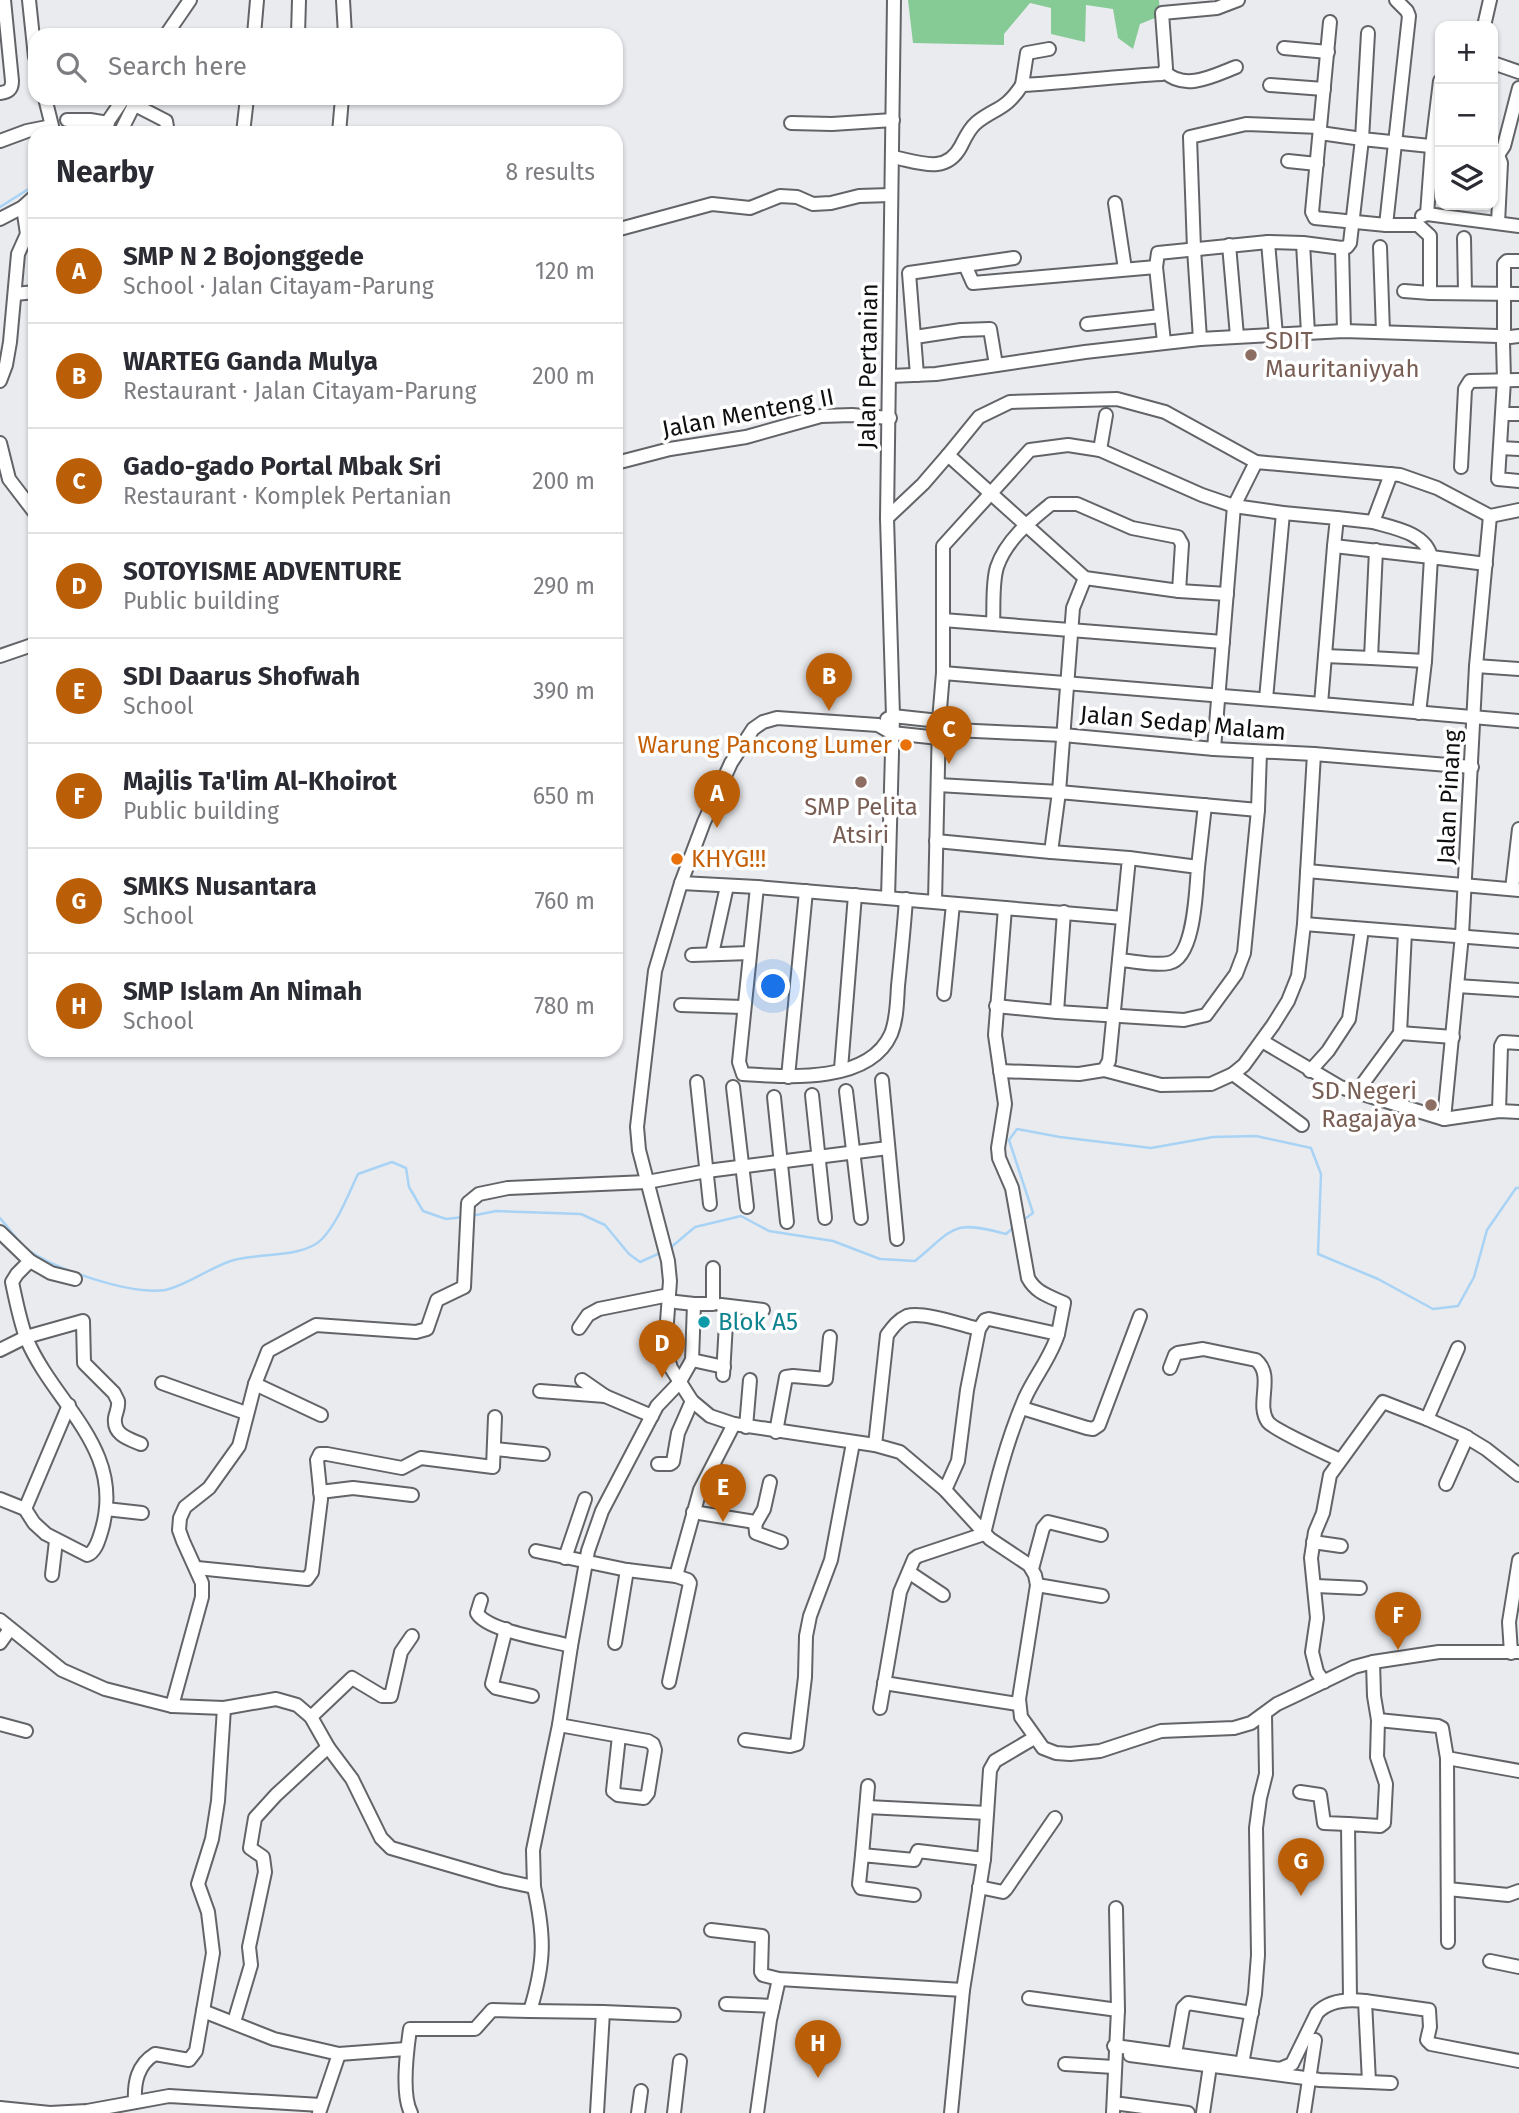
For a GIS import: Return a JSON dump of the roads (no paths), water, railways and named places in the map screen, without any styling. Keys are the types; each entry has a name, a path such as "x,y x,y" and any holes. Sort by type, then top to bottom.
{"street":[{"path":"0,93 8,92 12,88 4,0"},
{"path":"29,0 32,28"},
{"path":"171,28 190,0"},
{"path":"182,28 197,0"},
{"path":"255,28 257,0"},
{"path":"298,28 299,0"},
{"path":"343,0 345,28"},
{"name":"Jalan Pertanian","path":"888,898 892,716 887,517 894,0"},
{"path":"1236,67 1215,76 1187,82 1174,80 1165,72 1162,7 1217,8 1238,0"},
{"path":"1385,225 1409,16 1408,11 1396,0"},
{"path":"1484,21 1490,0"},
{"path":"1330,22 1312,212 1315,218 1385,225 1418,225 1430,236 1430,293"},
{"path":"1164,342 1156,267 1158,253 1268,242 1342,248 1350,243 1362,139 1368,33"},
{"path":"1284,48 1328,52"},
{"path":"893,157 935,165 946,164 956,155 976,123 1009,103 1021,85 1027,53 1049,49"},
{"path":"1498,66 1519,72"},
{"path":"1021,85 1165,72"},
{"path":"1270,85 1324,89"},
{"path":"1498,151 1504,146 1519,89"},
{"path":"47,105 52,126"},
{"path":"106,126 127,105"},
{"path":"123,126 130,105"},
{"path":"140,105 166,121 166,126"},
{"path":"244,126 246,105"},
{"path":"340,126 341,105"},
{"path":"67,120 90,120 100,126"},
{"path":"791,123 832,124 893,120"},
{"path":"1200,339 1189,140 1193,136 1246,124 1320,130 1362,139 1435,147"},
{"path":"0,141 28,131"},
{"path":"1427,214 1435,154"},
{"path":"1498,157 1501,163 1498,223"},
{"path":"1288,160 1317,164"},
{"path":"623,228 712,204 750,208 780,196 797,197 813,204 859,196 890,195"},
{"path":"0,219 28,202"},
{"path":"1115,203 1125,269"},
{"path":"0,381 8,354 18,254 27,234 23,207"},
{"path":"1418,225 1420,217 1427,214 1464,211 1498,223 1519,226"},
{"path":"1464,238 1465,292"},
{"path":"1268,242 1276,335"},
{"path":"1303,243 1308,333"},
{"path":"1228,245 1237,337"},
{"path":"1380,247 1383,332"},
{"path":"1342,248 1344,331"},
{"path":"917,375 908,288 909,273 1014,258"},
{"path":"1513,261 1504,264 1503,293 1507,336 1498,479 1519,481"},
{"path":"965,265 973,283 1156,267"},
{"path":"1404,291 1519,294"},
{"path":"15,294 28,293"},
{"path":"1087,324 1161,316"},
{"path":"915,337 990,329 996,365"},
{"path":"890,376 917,375 1200,339 1344,331 1507,336"},
{"path":"1461,467 1465,389 1470,381 1519,380"},
{"path":"887,517 923,484 979,417 1010,402 1117,399 1165,412 1256,462 1400,475 1437,488 1490,516 1519,510"},
{"path":"1503,414 1519,414"},
{"path":"1100,450 1105,415"},
{"name":"Jalan Menteng II","path":"623,461 670,449 746,437 821,416 890,418"},
{"path":"0,443 9,479 28,504"},
{"path":"935,902 939,722 943,673 943,546 1030,450 1068,445 1100,450 1202,495 1234,506 1373,522 1402,530 1424,542 1432,557 1419,713"},
{"path":"1500,448 1519,449"},
{"path":"948,455 1085,578 1179,591 1227,594"},
{"path":"1214,750 1234,506 1256,462"},
{"path":"1373,522 1391,474"},
{"path":"993,623 996,568 1006,548 1024,526 1051,504 1069,503 1132,528 1178,537 1182,544 1179,591"},
{"path":"1266,699 1283,513"},
{"path":"1475,717 1476,666 1490,516"},
{"path":"1321,704 1337,518"},
{"path":"1334,546 1486,564"},
{"path":"1371,657 1376,550"},
{"path":"1051,852 1059,792 1073,608 1085,578"},
{"path":"943,620 1223,642"},
{"path":"0,656 28,646"},
{"path":"1325,656 1425,661"},
{"path":"1476,666 1519,669"},
{"path":"943,673 1519,721"},
{"path":"878,725 892,716"},
{"name":"Jalan Sedap Malam","path":"892,716 939,722 954,730 1063,735 1214,750 1314,754 1472,767"},
{"name":"Jalan Pinang","path":"1444,1119 1462,935 1475,717"},
{"path":"954,730 939,738 892,733 878,725 777,718 762,722 753,729 732,763 704,822 681,883 655,971 637,1128 639,1150 668,1261 673,1299 665,1349 671,1368 692,1401 710,1416 740,1425 875,1445 900,1452 945,1490 984,1534 1032,1569"},
{"path":"996,1006 1184,1020 1199,1018 1212,1008 1236,974 1244,953 1258,810 1260,752"},
{"path":"1000,1071 1079,1073 1104,1070 1160,1085 1211,1084 1233,1074 1244,1065 1288,1001 1298,976 1304,924 1314,754"},
{"path":"938,785 1059,792 1258,810"},
{"path":"1119,960 1171,963 1183,956 1190,937 1205,805"},
{"path":"1307,870 1466,881 1516,890 1519,829"},
{"path":"936,842 1129,858 1198,867"},
{"path":"1104,1070 1109,1061 1129,858"},
{"path":"681,883 1123,918"},
{"path":"712,954 727,886"},
{"path":"757,887 743,1007 739,1062 743,1074 814,1076 869,1058 890,1038 895,1017 906,900"},
{"path":"788,1077 806,891"},
{"path":"841,1069 855,895"},
{"path":"944,994 953,904"},
{"path":"984,1534 1002,1460 1022,1408 1054,1346 1064,1303 1041,1293 1028,1278 1012,1188 999,1158 1005,1104 995,1035 1005,908"},
{"path":"1057,1012 1063,912"},
{"path":"1304,924 1519,941"},
{"path":"1310,1071 1328,1051 1349,1019 1362,929"},
{"path":"1356,1093 1400,1033 1405,932"},
{"path":"692,956 750,953"},
{"path":"1457,986 1519,990"},
{"path":"681,1005 743,1007"},
{"path":"1400,1033 1453,1037"},
{"path":"1262,1041 1310,1071 1356,1093 1444,1119 1499,1111 1519,1112"},
{"path":"1499,1111 1500,1046 1503,1042 1519,1043"},
{"path":"1233,1074 1302,1125"},
{"path":"883,1080 897,1239"},
{"path":"697,1082 710,1204"},
{"path":"733,1087 747,1207"},
{"path":"846,1091 861,1218"},
{"path":"812,1095 825,1218"},
{"path":"774,1097 787,1222"},
{"path":"172,1706 202,1597 202,1583 197,1568 179,1530 180,1518 185,1507 209,1488 239,1446 246,1413 268,1351 312,1326 416,1332 427,1329 437,1300 464,1287 468,1203 479,1194 508,1188 647,1182 707,1171 888,1148"},
{"path":"0,1232 43,1270 75,1279"},
{"path":"0,1499 25,1509 39,1528 82,1554 91,1554 100,1537 106,1509 107,1486 102,1464 90,1438 26,1337 12,1282 30,1261"},
{"path":"713,1268 713,1304"},
{"path":"579,1328 588,1315 599,1308 673,1299 694,1304 763,1310"},
{"path":"530,2011 540,1979 543,1954 542,1924 534,1887 533,1850 559,1725 585,1562 602,1511 652,1416 664,1397 679,1382 692,1360 694,1304"},
{"path":"692,1360 724,1371 727,1306"},
{"path":"875,1445 887,1335 897,1322 910,1315 931,1317 979,1329"},
{"path":"1022,1408 1087,1428 1093,1429 1099,1425 1140,1316"},
{"path":"945,1490 958,1461 967,1390 979,1329 985,1320 1058,1334"},
{"path":"0,1350 26,1337 83,1321 84,1363 114,1393 118,1401 115,1418 117,1430 123,1437 141,1444"},
{"path":"776,1432 786,1377 826,1379 830,1337"},
{"path":"1427,1419 1458,1348"},
{"path":"1170,1368 1178,1353 1203,1349 1256,1360 1264,1369 1264,1412 1270,1425 1340,1460"},
{"path":"582,1380 605,1396 652,1416"},
{"path":"676,1576 700,1490 740,1425 750,1380"},
{"path":"162,1383 246,1413"},
{"path":"255,1384 321,1415"},
{"path":"540,1391 605,1396"},
{"path":"658,1464 673,1462 678,1433 692,1401"},
{"path":"1324,1682 1312,1658 1317,1618 1316,1586 1311,1558 1313,1542 1323,1513 1330,1475 1383,1402 1466,1437 1519,1475"},
{"path":"25,1509 69,1405"},
{"path":"197,1568 307,1579 312,1572 320,1492 317,1460 322,1454 402,1468 421,1458 493,1467 495,1417"},
{"path":"1446,1484 1466,1437"},
{"path":"745,1740 790,1746 797,1744 805,1677 806,1636 810,1616 831,1560 853,1443"},
{"path":"495,1449 543,1454"},
{"path":"770,1482 764,1509 756,1523 756,1533 781,1542"},
{"path":"320,1492 353,1488 412,1494"},
{"path":"565,1558 585,1499"},
{"path":"106,1509 142,1513"},
{"path":"692,1512 756,1523"},
{"path":"1101,1535 1048,1522 1043,1528 1032,1569 1037,1585 1018,1704 1021,1717 1034,1738 1043,1748 1056,1753 1100,1751 1161,1731 1234,1728 1251,1723 1277,1704 1354,1667 1373,1662 1439,1652 1515,1653 1509,1622 1519,1560"},
{"path":"880,1708 900,1592 918,1556 984,1534"},
{"path":"52,1576 57,1541"},
{"path":"1313,1542 1341,1546"},
{"path":"536,1551 688,1580 690,1583 669,1682"},
{"path":"615,1643 627,1570"},
{"path":"909,1573 943,1595"},
{"path":"1037,1585 1102,1596"},
{"path":"1316,1586 1360,1588"},
{"path":"481,1600 478,1616 506,1629 570,1646"},
{"path":"0,1643 5,1624 62,1670 85,1681 172,1706 224,1708 276,1699 290,1702 311,1717 328,1747 352,1779 381,1838 391,1848 534,1887"},
{"path":"506,1629 492,1684 496,1688 533,1696"},
{"path":"311,1717 352,1678 382,1696 391,1696 401,1652 412,1636"},
{"path":"1300,1792 1317,1794 1322,1798 1324,1823 1380,1826 1384,1823 1386,1784 1377,1757 1378,1720 1373,1662"},
{"path":"884,1683 1018,1704"},
{"path":"135,2102 136,2076 149,2057 155,2054 184,2060 194,2056 213,1953 208,1912 198,1884 212,1839 218,1801 224,1708"},
{"path":"1242,2064 1252,2013 1258,1955 1256,1828 1259,1798 1266,1774 1265,1715"},
{"path":"1378,1720 1440,1726 1447,1758 1448,1942"},
{"path":"0,1724 26,1731"},
{"path":"559,1725 648,1741 654,1746 648,1793 644,1798 618,1795 613,1791 619,1736"},
{"path":"951,2113 962,1990 984,1860 991,1765 1034,1738"},
{"path":"234,2022 251,1965 250,1942 266,1866 263,1857 250,1849 256,1818 276,1795 328,1747"},
{"path":"1447,1758 1519,1771"},
{"path":"868,1787 859,1884 861,1888 914,1895"},
{"path":"867,1807 987,1813"},
{"path":"979,1887 1003,1892 1055,1818"},
{"path":"1348,1824 1350,1999"},
{"path":"862,1855 915,1860 918,1851 984,1860"},
{"path":"1448,1889 1508,1895 1519,1891"},
{"path":"1116,1908 1118,2010 1114,2067 1117,2109 1188,2113"},
{"path":"711,1930 762,1936 761,1972 779,1979 962,1990"},
{"path":"1490,1961 1519,1967"},
{"path":"757,2113 779,1979"},
{"path":"1029,1998 1118,2010"},
{"path":"1114,2046 1286,2068 1322,2008 1350,1999 1429,2010 1430,2027 1427,2040 1431,2044 1519,2061"},
{"path":"1364,2001 1369,2082"},
{"path":"1175,2054 1182,2008 1188,2003 1252,2013"},
{"path":"726,2004 773,2006"},
{"path":"411,2113 407,2104 407,2049 410,2029 428,2022 475,2029 492,2010 674,2015"},
{"path":"202,2011 274,2039 339,2054 407,2049"},
{"path":"597,2113 603,2012"},
{"path":"1304,2113 1314,2080 1315,2040 1312,2021"},
{"path":"1130,2048 1130,2055 1314,2080 1391,2083"},
{"path":"0,2108 50,2113 86,2112 169,2096 183,2096 320,2109 339,2054"},
{"path":"674,2113 680,2061"},
{"path":"1065,2064 1114,2067"},
{"path":"1203,2113 1210,2066"},
{"path":"638,2113 641,2091"}],"waterway":[{"path":"178,28 181,24"},
{"path":"120,119 127,105"},
{"path":"0,207 28,189"},
{"path":"1022,1221 1033,1213 1009,1140 1017,1129 1151,1148 1213,1137 1256,1136 1311,1148 1321,1174 1318,1254 1378,1279 1433,1309 1458,1306 1474,1277 1487,1230 1516,1188 1519,1188"},
{"path":"0,1218 24,1247 41,1258 75,1273 114,1285 151,1291 173,1288 234,1260 293,1252 314,1245 333,1225 358,1174 392,1162 406,1168 409,1187 423,1211 446,1219 464,1217"},
{"path":"471,1216 496,1211 581,1214 605,1225 629,1254 640,1262 660,1253"},
{"path":"669,1249 695,1227 741,1216 769,1231 833,1241 880,1259 915,1261 955,1229 975,1227 1006,1234 1014,1227"}],"place":[{"name":"SDIT Mauritaniyyah","path":"1251,355"},
{"name":"WARTEG Ganda Mulya","path":"829,711"},
{"name":"Warung Pancong Lumer","path":"906,745"},
{"name":"Gado-gado Portal Mbak Sri","path":"949,764"},
{"name":"SMP Pelita Atsiri","path":"861,782"},
{"name":"SMP N 2 Bojonggede","path":"717,828"},
{"name":"KHYG!!!","path":"677,859"},
{"name":"SD Negeri Ragajaya","path":"1431,1105"},
{"name":"Blok A5","path":"704,1322"},
{"name":"SOTOYISME ADVENTURE","path":"662,1378"},
{"name":"SDI Daarus Shofwah","path":"723,1522"},
{"name":"Majlis Ta'lim Al-Khoirot","path":"1398,1650"},
{"name":"SMKS Nusantara","path":"1301,1896"},
{"name":"SMP Islam An Nimah","path":"818,2078"}]}
